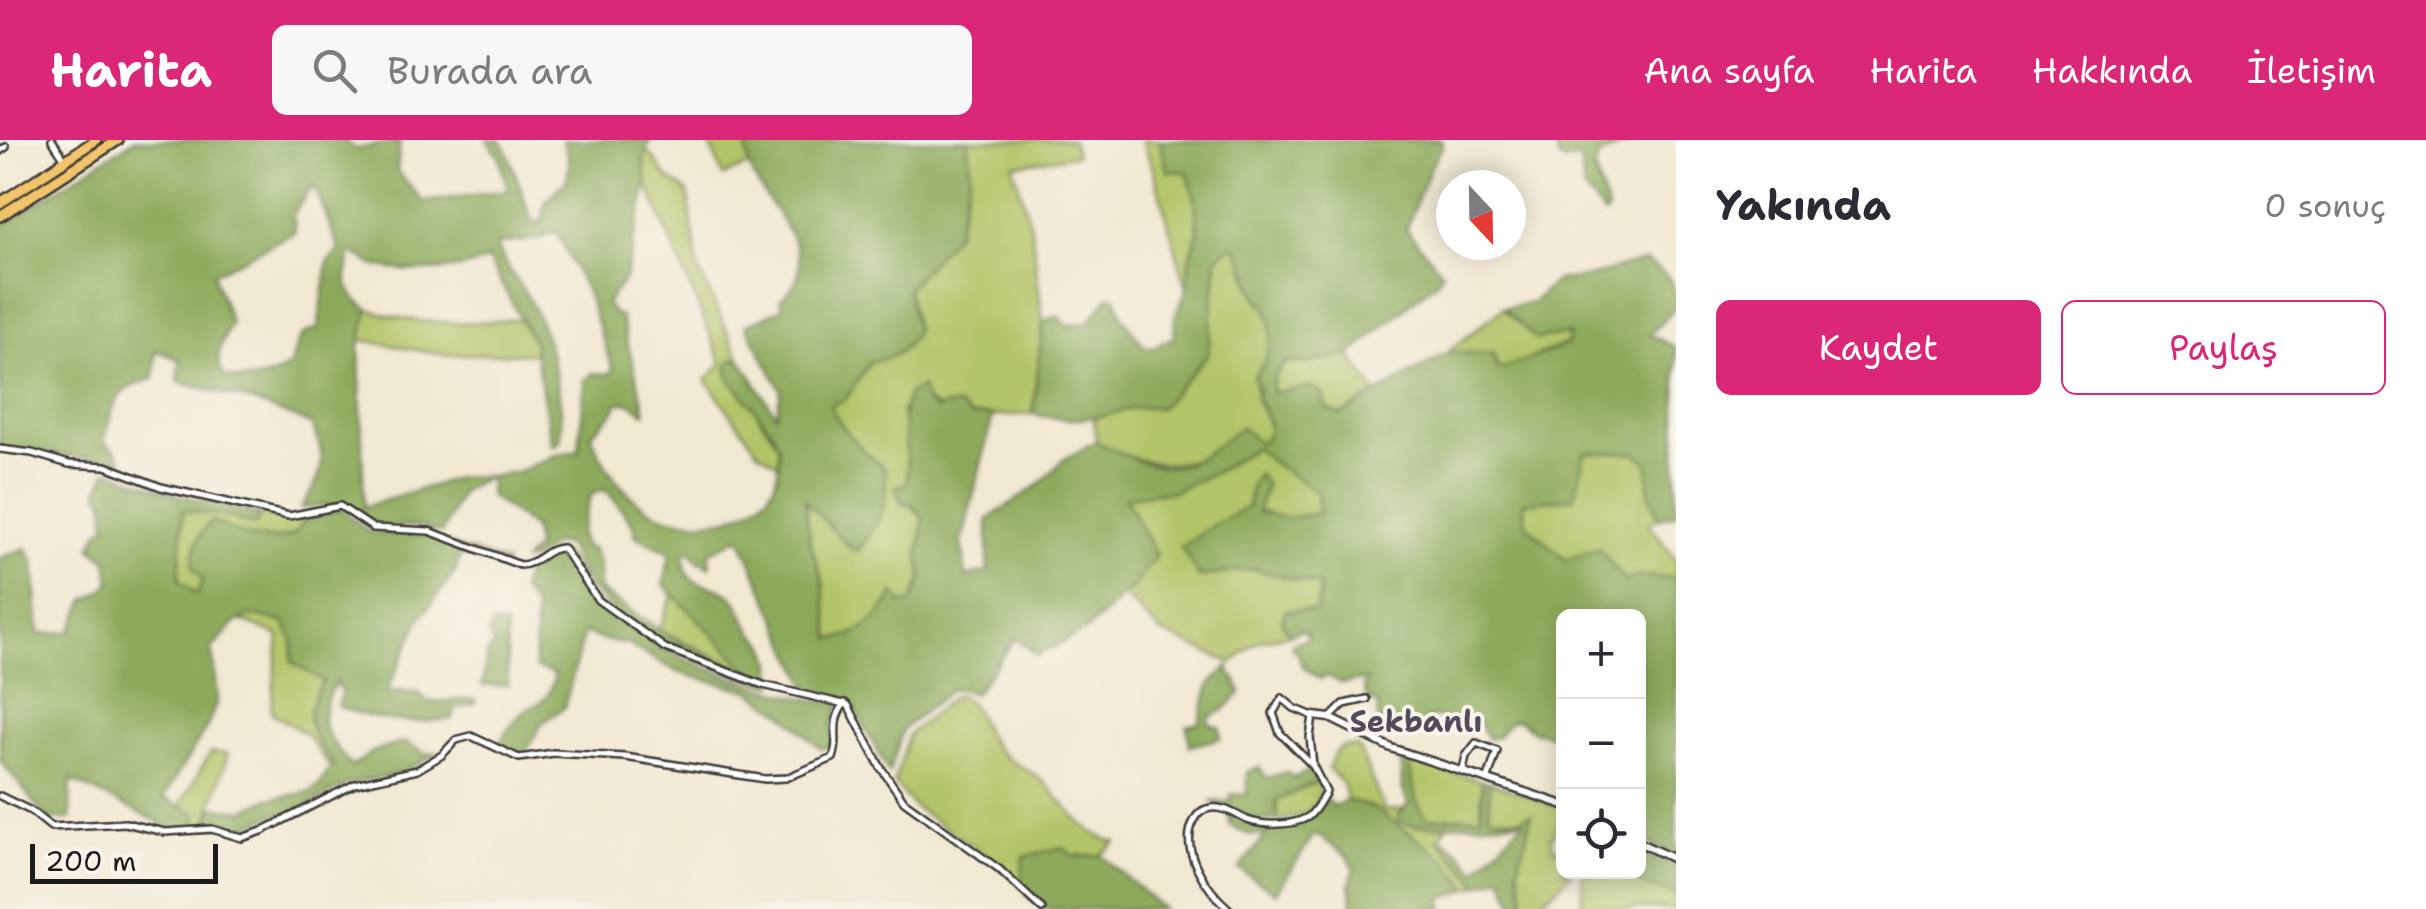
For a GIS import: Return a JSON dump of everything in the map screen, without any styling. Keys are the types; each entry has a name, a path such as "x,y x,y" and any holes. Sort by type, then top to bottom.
{"highway":[{"path":"0,202 96,140"},
{"path":"0,216 118,140"}],"street":[{"path":"52,140 66,160"},
{"path":"0,449 32,453 55,462 106,466 161,487 289,516 340,506 373,528 429,532 520,564 534,562 551,550 563,548 598,600 665,648 763,685 845,703 904,801 999,869 1042,909"},
{"path":"1228,909 1210,888 1192,856 1190,833 1194,820 1202,811 1212,808 1262,824 1308,816 1326,792 1313,766 1280,733 1272,713 1282,698 1294,708 1330,718 1391,748 1556,802"},
{"path":"1330,718 1344,704 1367,700"},
{"path":"0,796 26,808 52,827 125,824 165,832 212,829 242,838 262,832 347,788 417,770 442,755 456,740 471,736 519,758 554,753 625,757 781,779 833,758 835,720 845,703"},
{"path":"1313,716 1313,766"},
{"path":"1463,770 1466,756 1476,743 1498,751 1488,778"},
{"path":"1646,846 1676,860"}],"green space":[{"path":"134,140 344,140 355,149 400,141 397,171 424,202 508,190 499,156 487,140 501,140 531,219 536,223 543,219 546,201 566,181 570,165 563,140 651,140 643,158 647,184 625,278 606,304 615,315 620,315 645,413 630,403 619,402 591,434 615,478 642,505 688,521 728,518 747,511 773,486 779,453 775,438 728,376 728,364 734,359 741,360 776,415 781,390 746,325 783,308 780,299 795,284 799,267 789,232 748,161 746,140 968,140 970,176 956,233 907,289 916,331 898,353 870,362 845,400 830,405 854,440 885,469 881,513 858,551 849,547 805,500 831,639 842,638 869,625 894,593 902,604 911,603 922,579 919,553 924,519 913,505 902,503 895,488 907,483 905,404 909,393 921,387 926,401 937,410 959,406 971,416 993,415 962,542 966,577 988,571 988,519 1040,484 1063,460 1096,441 1152,465 1176,466 1195,460 1241,427 1255,440 1262,442 1266,436 1268,420 1256,399 1258,387 1253,378 1269,346 1270,319 1234,245 1217,257 1208,354 1160,408 1140,407 1075,419 1033,414 1043,321 1059,316 1067,325 1088,323 1109,296 1116,297 1122,317 1144,346 1153,347 1174,337 1175,316 1187,290 1189,260 1198,233 1195,199 1187,172 1168,171 1159,140 1442,140 1406,229 1442,272 1438,280 1350,355 1308,363 1285,362 1274,377 1272,393 1310,387 1323,394 1326,408 1341,415 1448,352 1494,354 1496,368 1505,368 1568,344 1569,334 1536,339 1503,308 1532,303 1558,279 1592,276 1646,261 1669,279 1676,306 1650,335 1676,347 1676,514 1659,518 1649,493 1649,464 1636,453 1585,452 1574,497 1523,503 1526,525 1566,560 1599,548 1625,581 1638,576 1676,578 1676,856 1646,843 1646,609 1556,609 1556,736 1533,731 1519,720 1510,721 1497,737 1488,739 1476,719 1450,722 1436,716 1416,735 1392,721 1386,725 1378,722 1378,704 1367,699 1367,680 1341,683 1328,676 1320,679 1302,666 1298,653 1292,649 1292,644 1308,638 1306,632 1292,634 1285,629 1282,621 1286,610 1316,611 1321,586 1253,569 1199,577 1181,547 1248,507 1251,485 1258,474 1266,485 1257,512 1288,518 1319,513 1317,492 1256,447 1174,491 1125,497 1156,556 1134,586 1087,630 1037,655 1016,638 974,694 950,690 903,729 889,773 852,704 847,699 810,692 740,537 709,553 710,567 696,560 691,552 684,553 685,566 692,580 735,599 751,629 767,647 775,685 704,663 632,624 592,588 568,546 556,543 534,559 523,561 536,548 533,528 489,495 490,477 462,491 442,533 421,527 376,526 343,505 301,508 321,468 320,448 311,424 251,401 178,382 180,360 156,350 154,379 122,393 110,418 104,442 117,451 122,462 0,448 0,226","holes":["312,187 339,250 328,262 318,329 301,337 291,365 283,370 259,379 224,376 219,356 231,324 213,274 295,232 293,214","556,231 586,292 613,368 610,374 593,373 585,380 579,450 556,455 520,471 490,477 463,476 364,507 359,347 368,309 348,284 351,252 377,266 407,270 450,269 488,259 533,341 552,446 560,442 561,427 559,391 550,353 539,319 497,244 538,239","602,490 608,492 635,527 635,536 670,553 664,585 742,664 760,677 675,640 599,590 599,565 593,550 584,546 580,532 591,495"]},
{"path":"708,140 746,140 749,166 723,176"},
{"path":"968,140 1072,140 1076,155 1013,165 1031,227 1043,321 1033,414 963,415 926,401 902,410 909,464 907,483 895,489 924,519 919,553 922,579 911,603 902,604 894,594 869,626 852,635 831,639 822,578 810,542 805,498 849,547 857,550 885,469 854,440 830,405 907,289 970,176"},
{"path":"1142,140 1159,140 1168,171 1187,172 1195,199 1198,233 1189,260 1187,290 1153,169"},
{"path":"1566,140 1637,140 1599,156 1594,169 1608,211 1604,215 1584,190 1581,162 1558,158 1556,148"},
{"path":"647,150 668,178 688,192 698,269 741,360 734,359 760,418 779,445 778,464 759,452 706,380 722,363 647,184 643,158"},
{"path":"1234,245 1270,322 1271,347 1256,386 1257,400 1268,425 1263,442 1193,460 1158,463 1119,453 1096,441 1094,418 1139,405 1160,407 1208,354 1217,257"},
{"path":"1503,308 1536,339 1569,333 1569,343 1505,368 1496,368 1494,354 1448,352"},
{"path":"368,309 443,323 519,319 533,341 535,353 445,355 361,340"},
{"path":"1350,355 1377,394 1341,415 1326,408 1310,387 1272,394 1274,378 1285,362 1308,363"},
{"path":"1256,447 1317,492 1319,513 1288,518 1256,512 1251,485 1248,507 1199,577 1253,569 1321,586 1316,611 1286,610 1282,622 1292,634 1256,642 1232,663 1160,632 1124,596 1134,586 1124,497 1174,491"},
{"path":"1585,452 1636,453 1650,464 1649,493 1659,518 1649,523 1676,561 1676,578 1638,576 1625,582 1566,561 1526,525 1523,502 1574,497"},
{"path":"108,470 178,495 257,514 255,525 222,515 183,511 179,580 197,595 203,579 193,568 194,554 200,536 212,520 242,534 271,539 294,535 305,520 341,509 369,532 426,536 506,563 504,567 460,555 456,571 420,619 387,691 418,692 428,702 475,699 475,704 456,708 452,719 422,722 379,718 337,706 342,693 336,682 324,707 329,736 352,767 372,752 405,742 427,754 439,753 397,775 351,783 294,812 241,829 220,826 209,819 213,807 243,811 268,799 310,792 333,764 310,724 311,705 323,681 292,662 293,640 285,623 250,616 236,623 212,649 217,702 207,727 163,798 197,814 195,829 175,830 71,780 70,819 47,819 0,760 0,558 26,548 34,562 39,634 70,632 86,600 105,589 110,581 107,560 91,548 106,526 105,502 98,491"},
{"path":"183,510 222,515 254,525 257,514 305,520 294,535 279,539 243,537 204,579 197,595 179,580"},
{"path":"559,551 571,562 600,606 654,643 745,682 841,705 832,724 834,745 821,749 784,714 750,691 680,673 627,644 584,632 564,708 542,723 524,755 498,744 521,714 546,698 553,683 555,674 535,668 535,608 521,590 526,570"},
{"path":"673,593 742,664 763,679 659,630"},
{"path":"257,613 285,623 323,681 310,715 314,733 333,764 330,767 307,735 271,712 279,636 238,619"},
{"path":"493,624 506,626 508,685 482,686 487,654 494,645 488,634"},
{"path":"1229,666 1241,693 1224,710 1208,718 1210,725 1220,727 1221,738 1190,746 1187,726 1199,723 1210,684"},
{"path":"954,696 972,706 999,751 1039,778 1093,833 1116,842 1101,855 1024,857 1021,884 914,807 894,783 909,734"},
{"path":"1343,747 1358,747 1385,811 1403,809 1398,817 1414,826 1448,825 1438,840 1479,885 1468,889 1412,835 1374,808 1346,800 1343,783 1328,769 1335,752"},
{"path":"211,752 228,754 209,819 220,826 195,829 180,806"},
{"path":"1401,759 1408,759 1416,801 1427,819 1481,816 1483,781 1490,782 1489,816 1519,819 1532,814 1518,868 1524,896 1520,909 1516,909 1503,876 1479,885 1438,840 1440,837 1458,850 1476,870 1524,821 1414,826 1399,821 1408,804 1402,787"},
{"path":"1408,759 1482,781 1481,816 1426,819 1416,801"},
{"path":"1259,767 1267,778 1286,772 1293,778 1309,771 1318,781 1276,801 1277,820 1257,820 1210,802 1231,801 1231,794 1247,795 1247,772"},
{"path":"1318,781 1321,793 1309,810 1277,820 1276,801"},
{"path":"1490,782 1556,806 1556,832 1551,838 1556,848 1556,879 1566,879 1549,895 1520,909 1524,896 1518,868 1531,815 1519,819 1489,816"},
{"path":"1326,800 1334,806 1346,800 1374,808 1445,859 1468,889 1441,899 1444,907 1440,909 1345,909 1353,906 1350,885 1354,867 1347,856 1315,833 1276,893 1239,869 1266,835 1250,835 1230,826 1229,816 1269,827 1295,825 1317,812"},
{"path":"1062,847 1075,857 1101,855 1163,909 1045,909 1021,884 1024,857"},
{"path":"1646,850 1676,865 1676,895 1628,879 1646,879"},
{"path":"1582,879 1630,879 1676,895 1676,909 1582,909"}],"district":[{"name":"Sekbanlı","path":"1416,722"}]}
